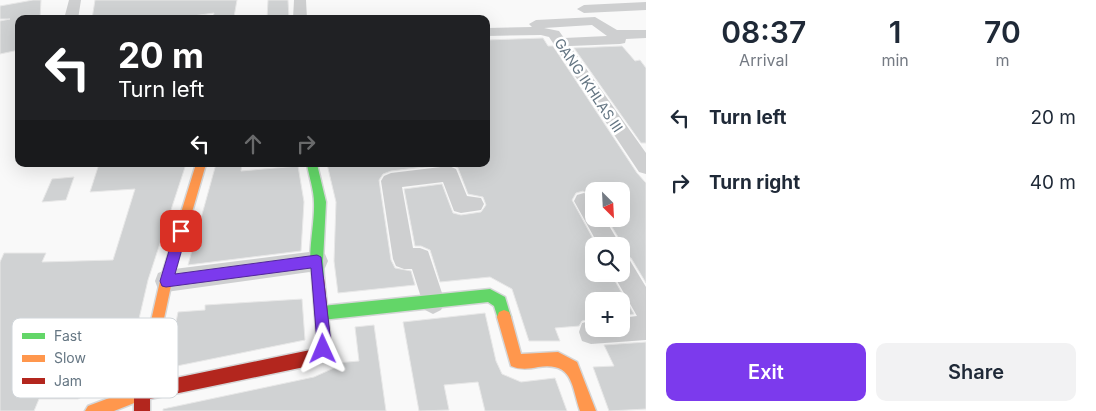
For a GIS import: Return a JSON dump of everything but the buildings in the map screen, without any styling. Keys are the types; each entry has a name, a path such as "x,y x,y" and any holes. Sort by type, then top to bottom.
{"street":[{"path":"72,15 75,0"},
{"path":"300,0 300,15"},
{"path":"581,4 646,6"},
{"path":"581,4 594,21 612,34 646,34"},
{"path":"490,26 594,21"},
{"name":"GANG IKHLAS III","path":"490,32 548,32 554,34 646,167"},
{"path":"559,42 646,39"},
{"path":"158,318 166,281 200,167"},
{"path":"178,386 318,357 324,343 317,261 320,202 313,167"},
{"path":"433,302 420,258 404,259 390,181 449,174 461,205 474,204"},
{"path":"166,281 317,261"},
{"path":"630,281 646,309"},
{"path":"322,313 490,295 500,302 516,361 557,358 567,361 572,367 588,411"},
{"path":"630,329 646,328"},
{"path":"93,411 128,398"},
{"path":"142,398 142,411"}],"traffic: fast":[{"path":"313,167 320,202 318,278"},
{"path":"322,313 490,295 500,302 504,317"}],"traffic: slow":[{"path":"158,318 166,281 200,167"},
{"path":"504,317 516,361 558,359 565,362 572,367 588,411"},
{"path":"93,411 128,398"}],"traffic: jam":[{"path":"178,386 314,358 321,354 324,343 318,278"},
{"path":"142,398 142,411"}],"route":[{"path":"181,231 166,281 317,261 323,349"}]}
